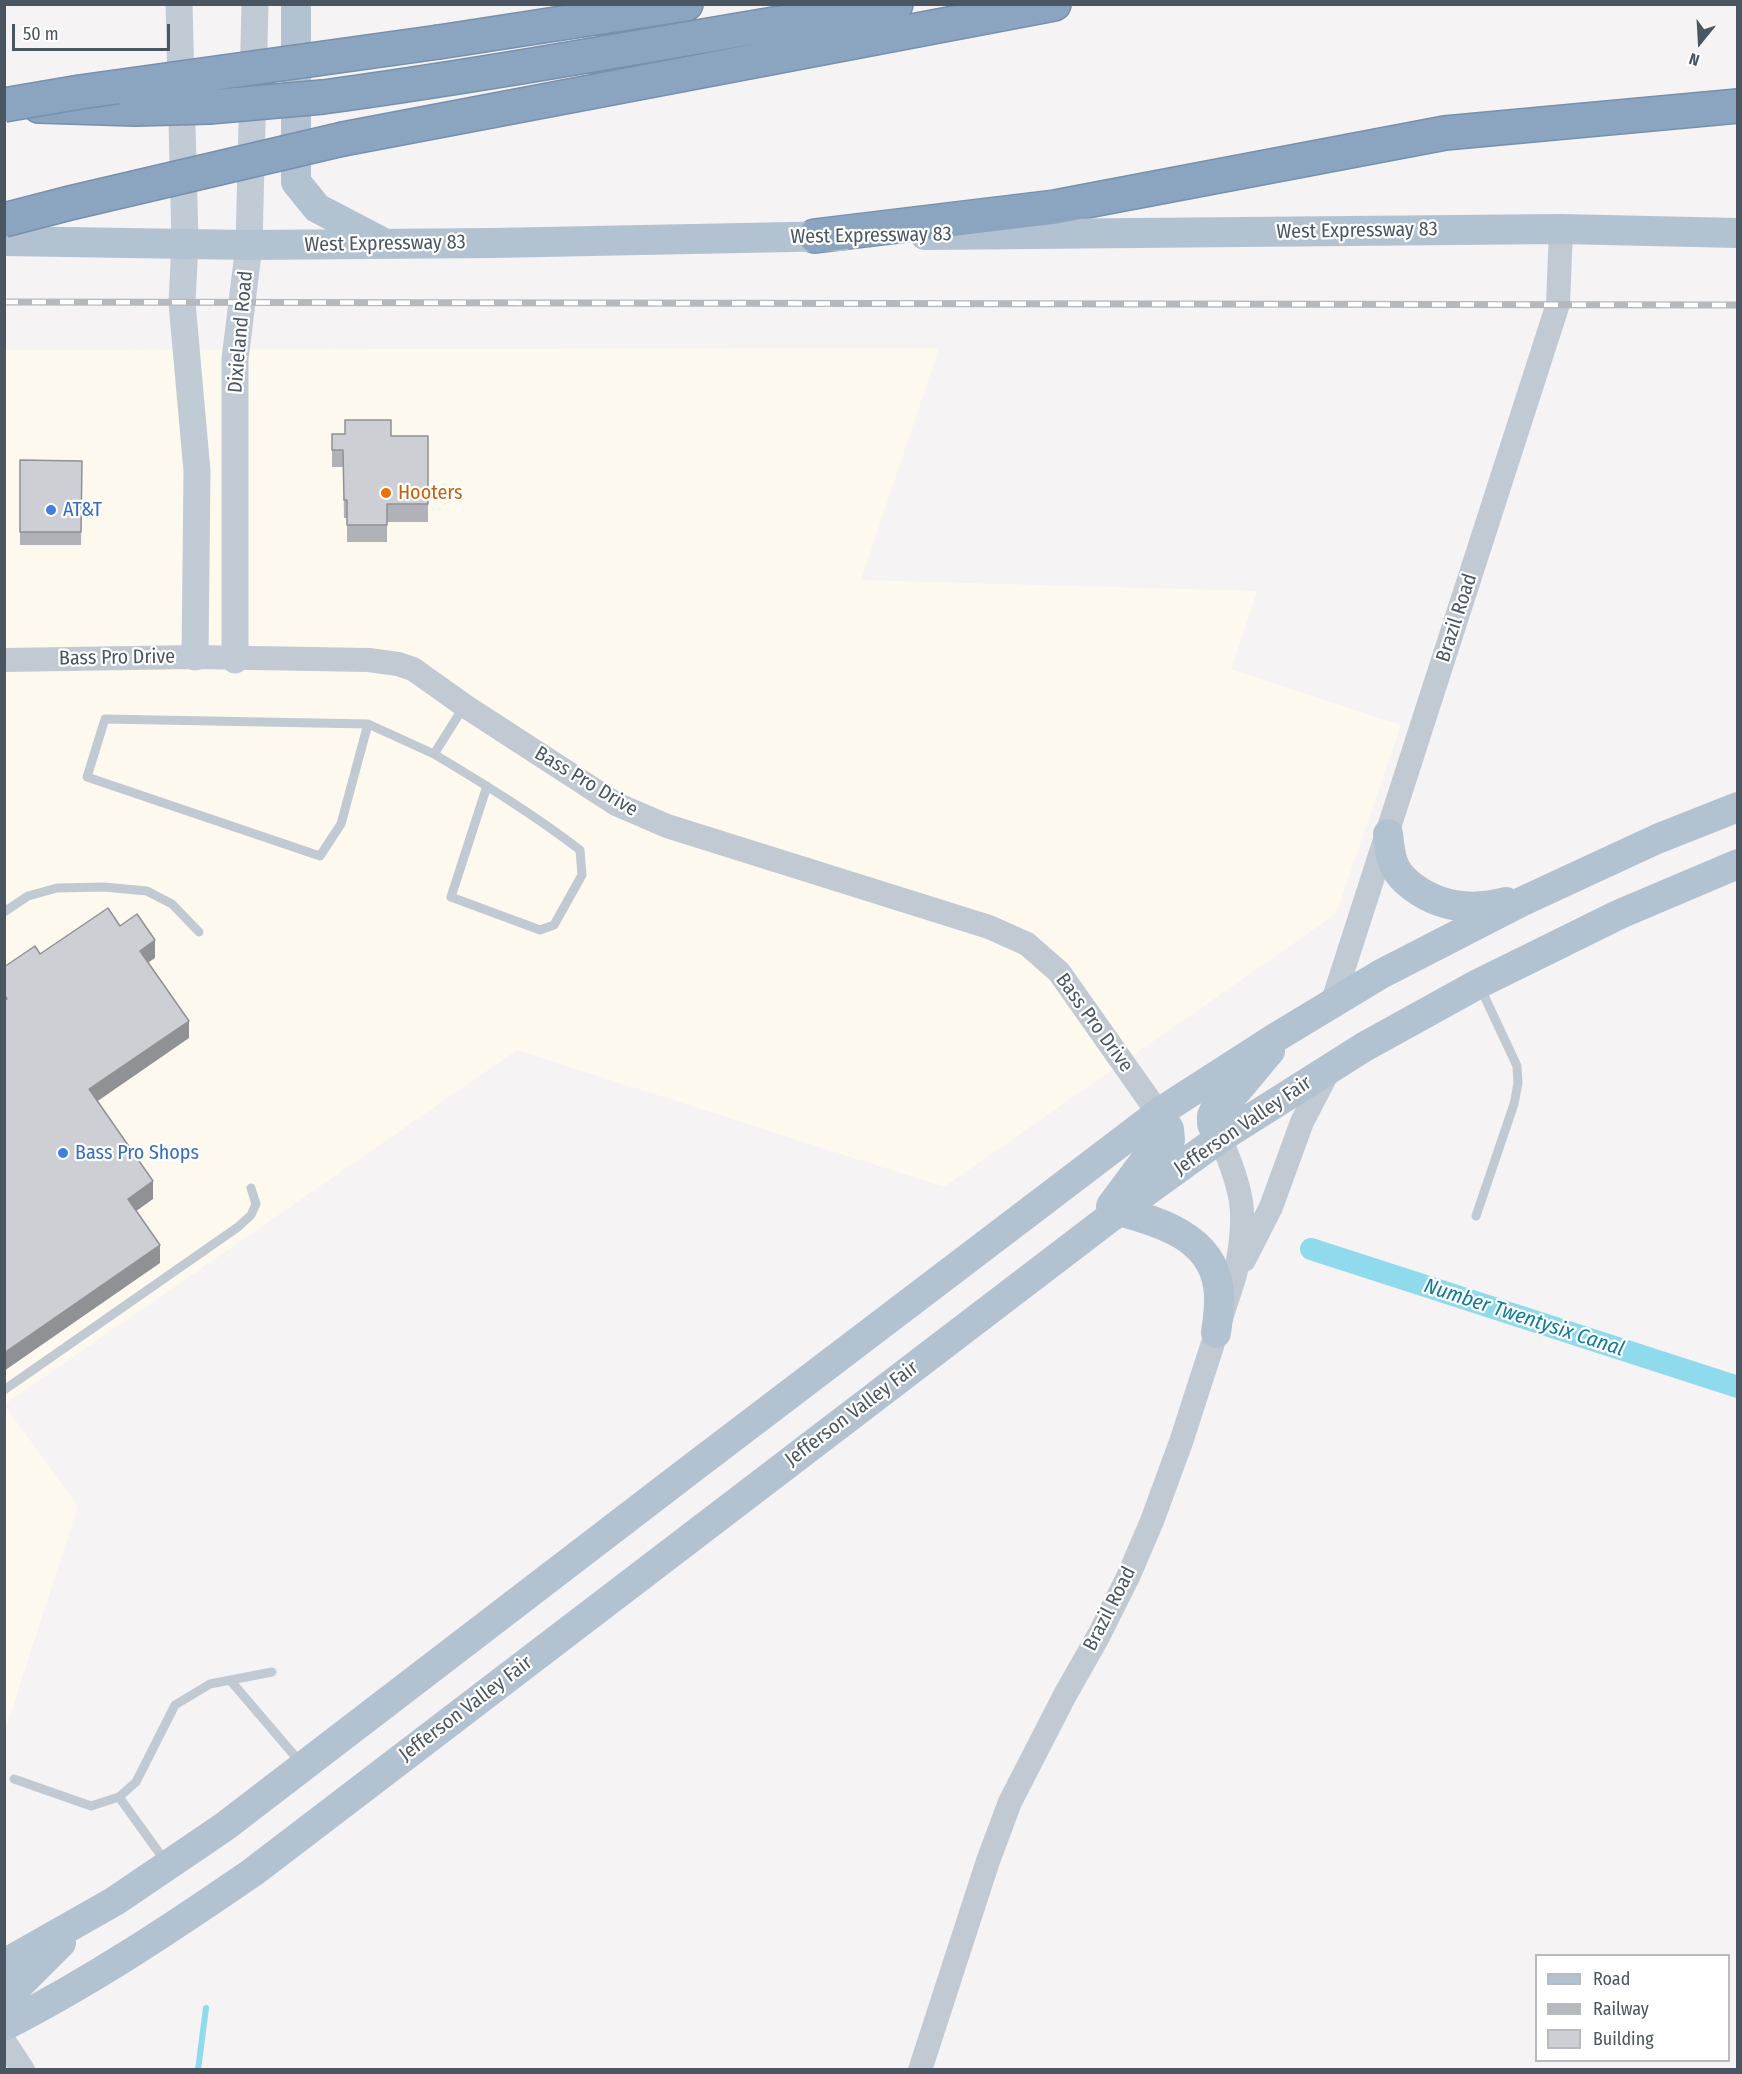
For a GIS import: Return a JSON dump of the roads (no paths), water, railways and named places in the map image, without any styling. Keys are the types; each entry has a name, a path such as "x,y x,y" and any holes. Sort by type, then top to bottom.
{"highway":[{"path":"4,104 440,42 686,4"},
{"path":"4,104 135,109 209,107 323,97 454,78 896,4"},
{"path":"4,220 343,139 1054,4"},
{"path":"815,236 1055,207 1445,133 1737,106"}],"main road":[{"path":"179,4 185,243 182,303 197,471 195,657"},
{"name":"Dixieland Road","path":"235,660 235,359 249,245 255,4"},
{"path":"296,4 296,182 317,208 383,243"},
{"name":"West Expressway 83","path":"4,241 249,245 493,243 815,236 1561,229 1737,233"},
{"path":"4,1993 19,1985 71,1935 115,1901 224,1827 710,1454 1159,1114 1293,1027 1381,974 1541,893 1657,839 1737,807"},
{"path":"1388,834 1393,864 1406,881 1425,896 1446,905 1471,908 1494,906 1541,893"},
{"name":"Jefferson Valley Fair","path":"4,2026 55,2000 158,1938 253,1872 1088,1234 1220,1138 1364,1047 1478,984 1620,914 1737,864"},
{"path":"1220,1138 1212,1124 1215,1109 1235,1093 1272,1048 1293,1027"},
{"path":"1088,1234 1143,1163 1170,1140 1169,1129 1159,1114"},
{"path":"1119,1211 1173,1228 1190,1239 1203,1252 1212,1266 1218,1284 1220,1306 1216,1333"},
{"path":"4,1964 115,1901"}],"street":[{"name":"Brazil Road","path":"1332,1004 1558,304 1561,229"},
{"name":"Bass Pro Drive","path":"4,660 195,657 235,660 369,660 398,664 413,669 465,706 616,804 638,814 668,826 989,927 1027,944 1059,972 1159,1114"},
{"path":"1235,1275 1256,1241 1302,1122 1330,1068"},
{"name":"Brazil Road","path":"920,2070 988,1861 1010,1802 1099,1635 1128,1577 1152,1521 1235,1275 1241,1248 1243,1218 1241,1192 1220,1138"},
{"path":"4,2041 23,2070"}],"lane":[{"path":"434,754 465,706"},
{"path":"368,724 341,824 320,856 87,777 105,719 368,724 434,754 487,786 544,823 580,850 582,875 554,925 540,930 451,897 487,786"},
{"path":"4,912 28,896 57,888 104,886 147,891 172,904 199,932"},
{"path":"1476,1216 1514,1104 1518,1083 1517,1066 1478,984"},
{"path":"4,1390 238,1227 251,1215 256,1204 251,1188"},
{"path":"14,1779 91,1806 119,1797 136,1782 175,1705 210,1684 272,1672"},
{"path":"230,1680 303,1767"},
{"path":"119,1797 168,1865"}],"waterway":[{"name":"Number Twentysix Canal","path":"1311,1249 1738,1387"},
{"path":"198,2070 206,2008"}],"railway":[{"path":"4,302 1738,305"}],"place":[{"name":"Hooters","path":"386,493"},
{"name":"AT&T","path":"51,510"},
{"name":"Bass Pro Shops","path":"63,1153"}]}
